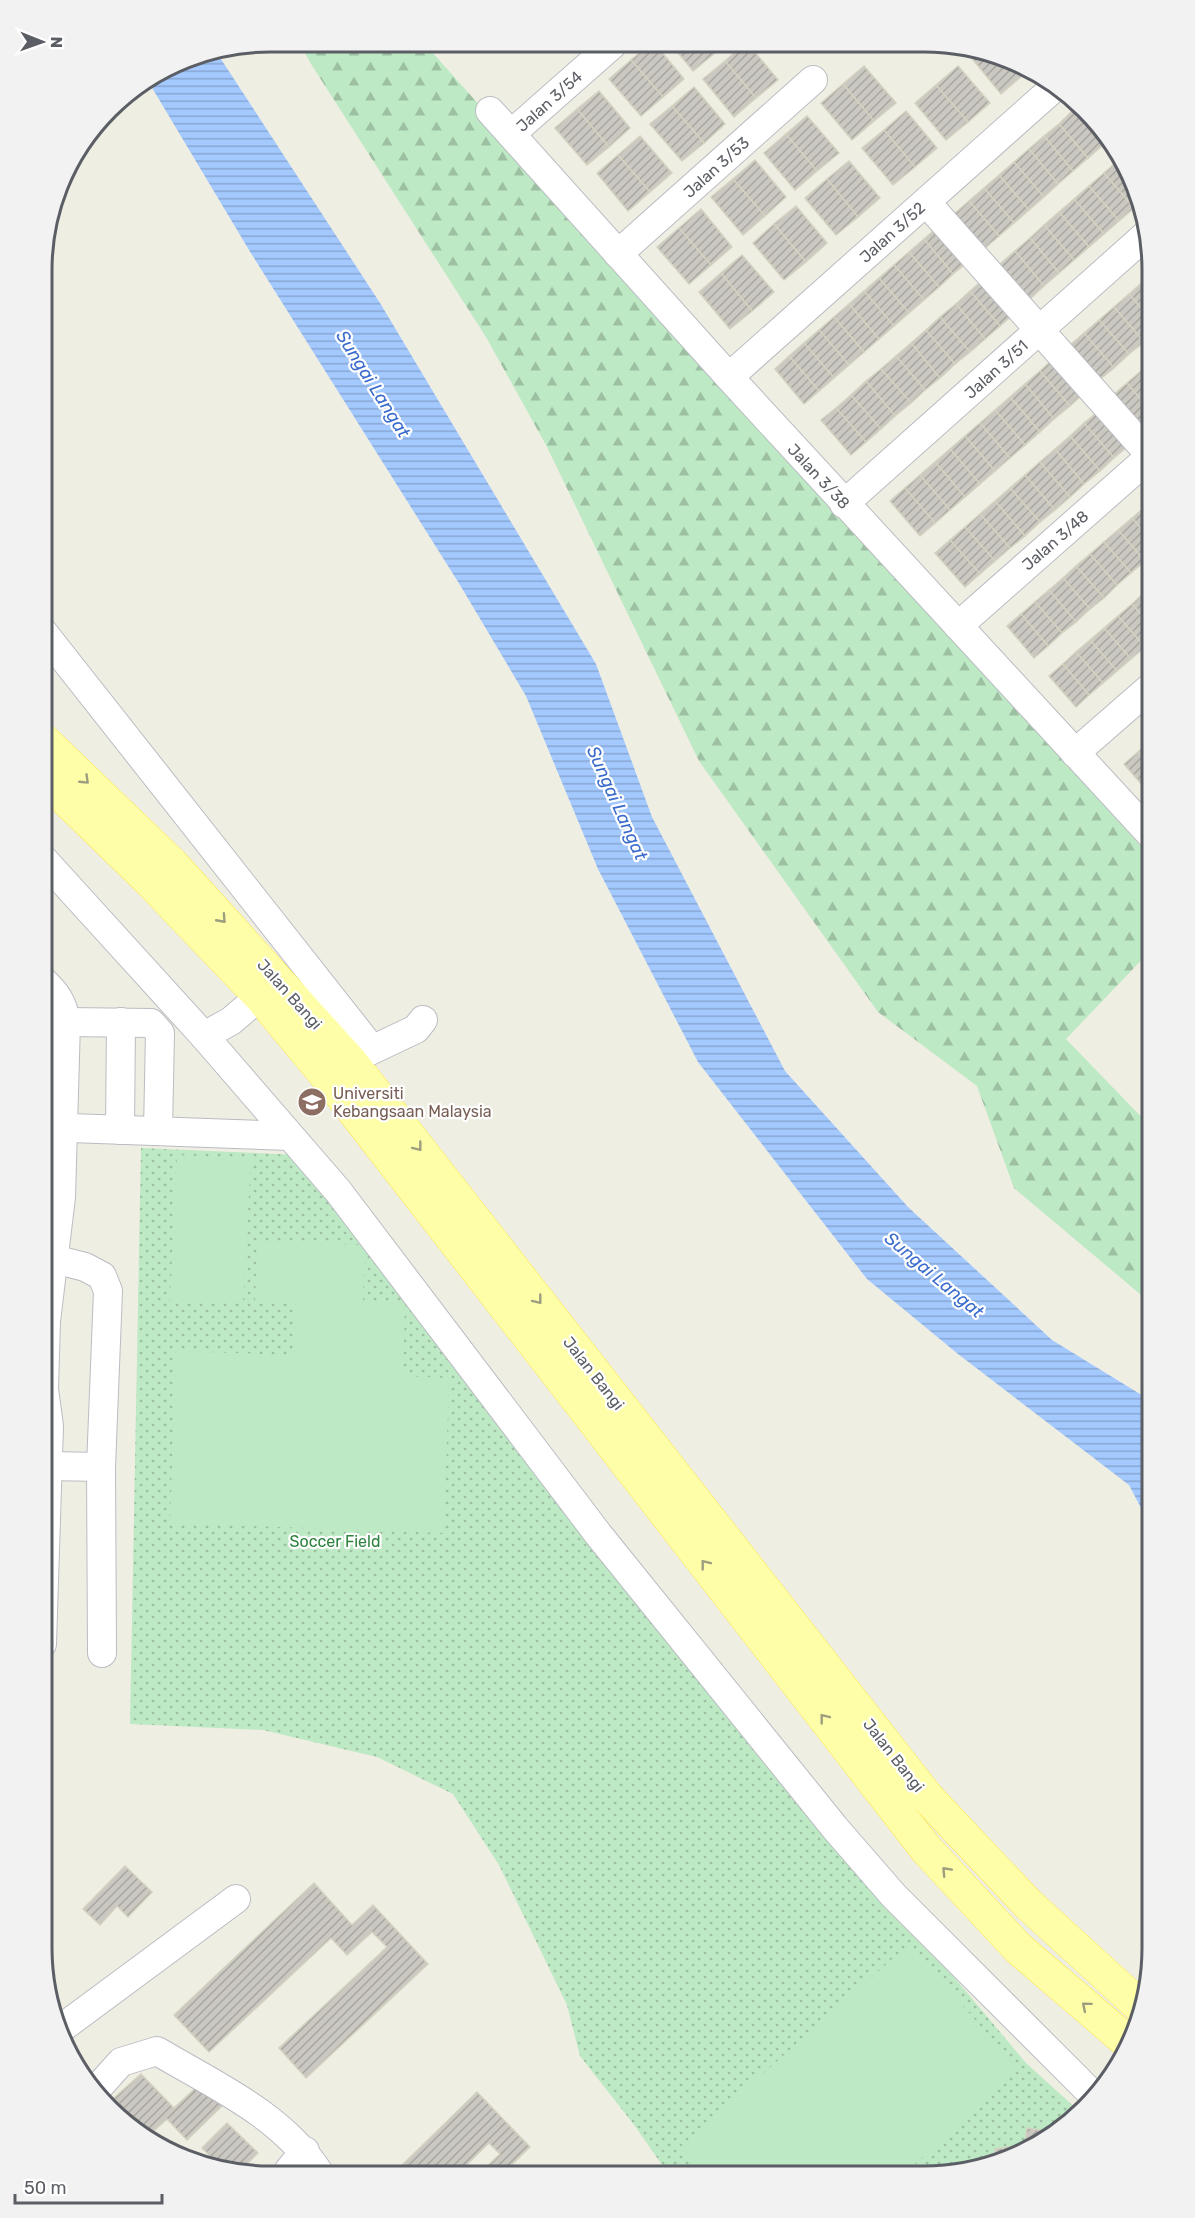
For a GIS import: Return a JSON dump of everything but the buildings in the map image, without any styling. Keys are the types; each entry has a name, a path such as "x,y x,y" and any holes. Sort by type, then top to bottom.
{"main road":[{"name":"Jalan Bangi","path":"52,749 172,864 361,1054 927,1797 1028,1904 1136,2001"},
{"name":"Jalan Bangi","path":"52,786 151,882 260,996 328,1078 926,1849 1018,1948 1123,2038"}],"street":[{"name":"Jalan 3/54","path":"512,134 604,52"},
{"name":"Jalan 3/53","path":"618,254 813,80"},
{"name":"Jalan 3/52","path":"729,377 1049,92"},
{"name":"Jalan 3/38","path":"490,111 844,504 1142,825"},
{"path":"926,202 1142,444"},
{"name":"Jalan 3/51","path":"844,504 1141,240"},
{"name":"Jalan 3/48","path":"958,626 1142,464"},
{"path":"52,643 361,1054 416,1029 423,1020"},
{"path":"1074,753 1142,694"},
{"path":"52,869 204,1036 338,1191 598,1534 836,1828 894,1896 1088,2090"},
{"path":"52,990 64,1007 66,1022 53,1127 61,1197 52,1275"},
{"path":"204,1036 231,1021 260,996"},
{"path":"66,1022 151,1023 160,1033 158,1131"},
{"path":"120,1130 121,1022"},
{"path":"53,1127 290,1136"},
{"path":"54,1259 85,1267 102,1275 108,1291 101,1467 102,1653"},
{"path":"52,1466 101,1467"},
{"path":"66,2024 236,1899"},
{"path":"101,2084 121,2062 158,2051 273,2120 305,2151 315,2166"},
{"path":"292,2166 305,2151"}],"green space":[{"path":"304,52 432,52 1142,848 1142,960 1066,1039 1142,1118 1142,1296 1014,1188 977,1086 878,1012 699,761 546,445 486,337"},
{"name":"Soccer Field","path":"141,1148 301,1155 656,1622 1026,2063 1074,2106 1046,2129 1021,2143 995,2154 953,2164 924,2166 663,2166 635,2126 580,2056 567,2005 499,1865 453,1794 377,1757 263,1730 130,1724"},
{"path":"177,1155 251,1159 243,1303 170,1300"},
{"path":"257,1241 365,1245 363,1301 405,1303 403,1376 449,1378 444,1533 170,1523 176,1351 294,1355 296,1302 255,1300"},
{"path":"909,1944 1019,2070 912,2166 695,2166 679,2148"}],"water":[{"name":"Sungai Langat","path":"221,59 380,303 596,664 652,817 785,1071 908,1207 1052,1340 1142,1395 1142,1510 1129,1485 958,1354 867,1279 698,1062 598,869 526,696 460,585 249,250 152,87 187,69"}],"place":[{"name":"Universiti Kebangsaan Malaysia","path":"312,1102"}]}
